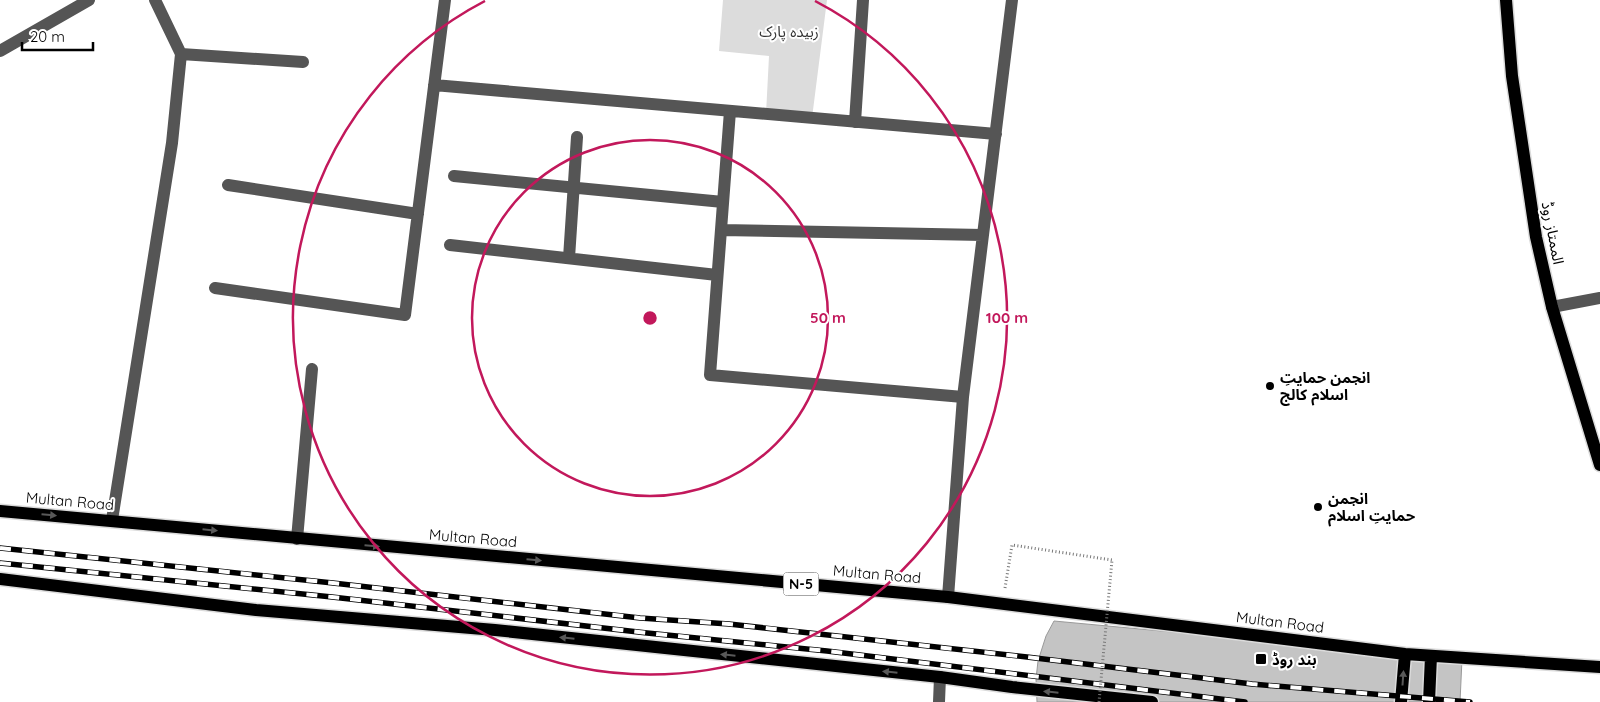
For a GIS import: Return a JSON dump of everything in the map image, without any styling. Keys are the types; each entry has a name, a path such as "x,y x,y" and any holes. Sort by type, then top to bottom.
{"main road":[{"name":"الممتاز روڈ","path":"1506,0 1512,76 1536,237 1552,307 1600,465"},
{"name":"Multan Road","path":"0,511 948,597 1405,654 1600,667"},
{"path":"0,579 256,610 495,630 940,677 1012,688 1152,702"},
{"path":"1401,702 1405,654"},
{"path":"1429,702 1431,656"}],"street":[{"path":"0,51 89,0"},
{"path":"112,520 172,143 181,54 155,0"},
{"path":"215,288 404,315 445,0"},
{"path":"855,122 863,0"},
{"path":"948,597 964,397 1012,0"},
{"path":"181,54 302,62"},
{"path":"434,85 996,134"},
{"path":"730,111 710,375 964,397"},
{"path":"569,258 577,137"},
{"path":"454,176 723,202"},
{"path":"228,185 418,214"},
{"path":"721,230 983,235"},
{"path":"450,245 717,274"},
{"path":"1552,307 1600,298"},
{"path":"297,539 312,369"},
{"path":"938,702 940,677"}],"path":[{"path":"1002,604 1012,544 1112,560 1099,702"}],"green space":[{"name":"زبیدہ پارک","path":"723,0 827,0 812,118 766,114 769,56 719,51"}],"building":[{"path":"1054,621 1462,659 1460,702 1037,702 1036,679 1038,661 1046,636"}],"railway":[{"path":"0,548 640,618 729,624 1252,684 1470,702"},
{"path":"0,563 827,651 1245,702"}],"place":[{"name":"انجمن حمایتِ اسلام کالج","path":"1270,386"},
{"name":"انجمن حمایتِ اسلام","path":"1318,507"},
{"name":"بند روڈ","path":"1261,659"}]}
